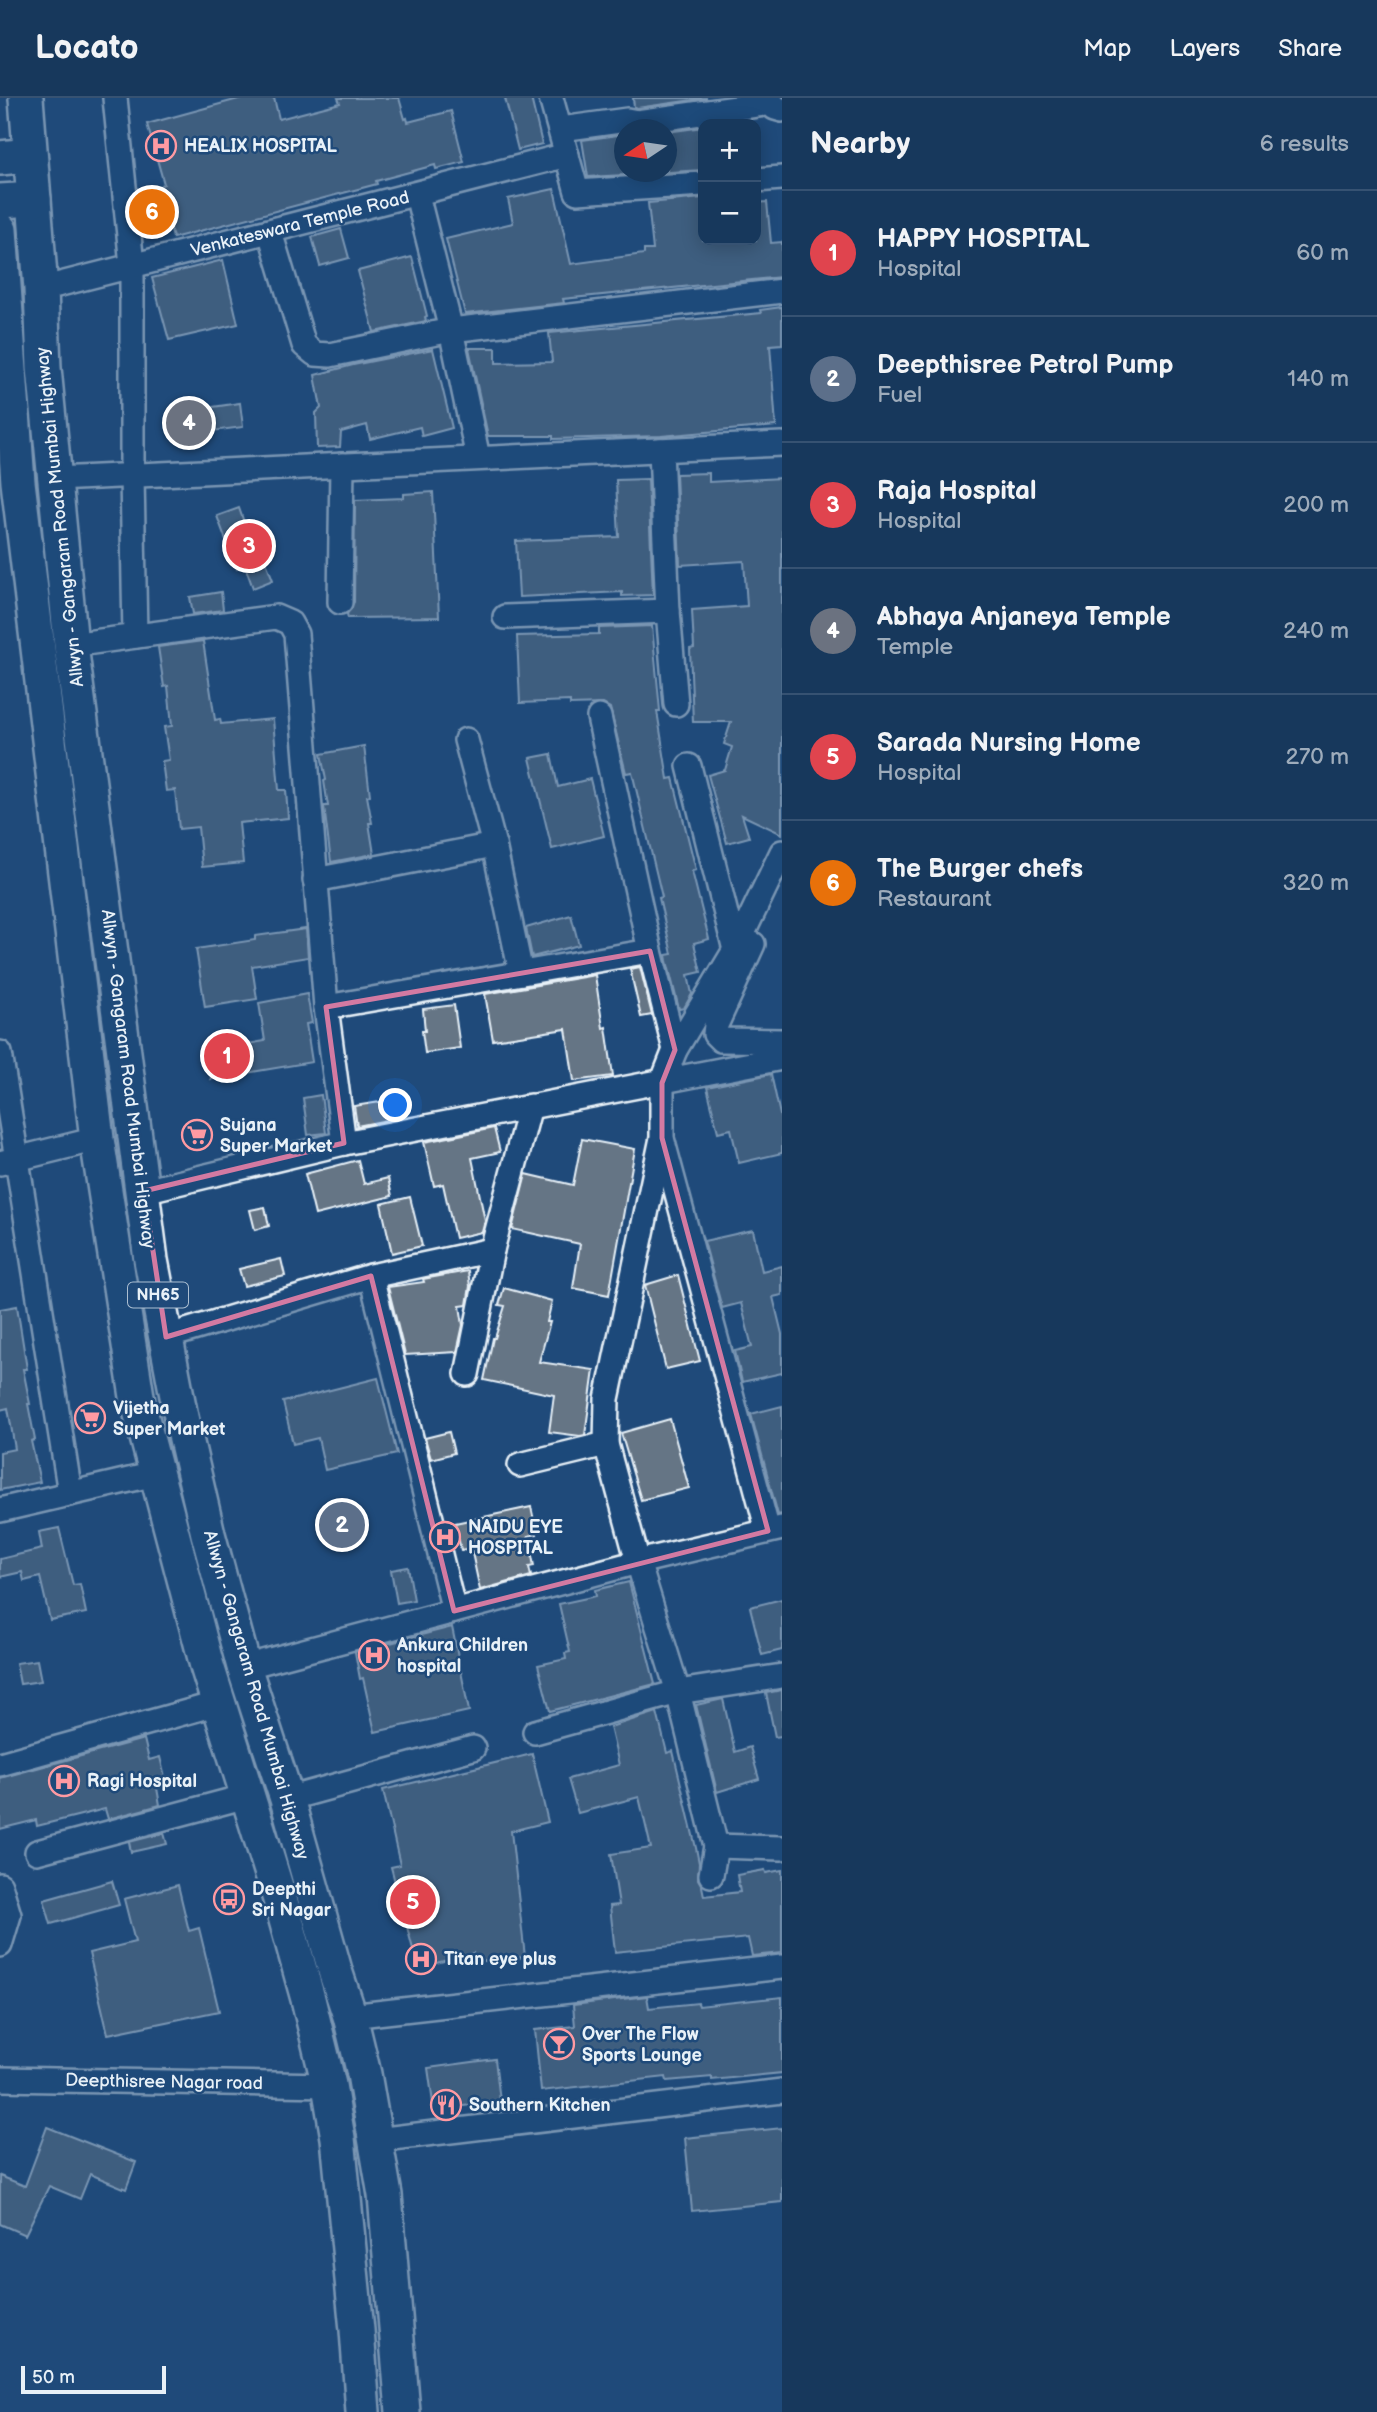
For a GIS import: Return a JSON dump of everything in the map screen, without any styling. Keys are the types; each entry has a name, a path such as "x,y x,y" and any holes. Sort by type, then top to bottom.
{"highway":[{"name":"Allwyn - Gangaram Road Mumbai Highway","path":"26,98 15,157 34,199 44,368 71,645 151,1260 193,1468 244,1667 287,1799 350,2016 386,2195 402,2402"},
{"path":"0,201 34,199"},
{"name":"Allwyn - Gangaram Road Mumbai Highway","path":"1,246 9,482 97,1139 138,1403 219,1703 309,1999 329,2085 338,2138 363,2403"},
{"path":"359,2357 399,2355"},
{"path":"363,2403 402,2402"}],"street":[{"path":"551,98 577,192 698,184"},
{"path":"121,100 132,264 135,636"},
{"path":"561,129 775,104"},
{"name":"Venkateswara Temple Road","path":"41,289 567,155"},
{"path":"761,180 782,178"},
{"path":"417,195 451,330 478,458"},
{"path":"270,232 304,345 314,354 330,355 451,330 782,291"},
{"path":"56,479 782,444"},
{"path":"661,450 668,611 677,704"},
{"path":"340,602 342,465"},
{"path":"505,617 668,611"},
{"path":"71,645 276,617 290,623 296,634 326,1007 344,1143"},
{"path":"599,717 650,951 675,1050"},
{"path":"466,740 494,845 521,972"},
{"path":"689,766 745,940 715,1034 721,1040 782,1041"},
{"path":"315,880 494,845"},
{"path":"712,1875 716,1846 678,1692 638,1562 606,1444 607,1399 662,1138 662,1083 675,1050 776,891 782,852"},
{"path":"326,1007 650,951"},
{"path":"0,1053 8,1161 70,1493"},
{"path":"144,1191 344,1143 782,1058"},
{"path":"467,1374 492,1250 530,1106"},
{"path":"244,1667 638,1562 775,1530 662,1138"},
{"path":"8,1161 97,1139"},
{"path":"166,1337 372,1276 492,1250"},
{"path":"372,1276 454,1611"},
{"path":"520,1465 606,1444"},
{"path":"0,1510 155,1474"},
{"path":"535,1732 678,1692 782,1676"},
{"path":"0,1764 219,1703"},
{"path":"287,1799 473,1748"},
{"path":"37,1852 247,1796"},
{"path":"716,1846 782,1848"},
{"path":"0,1885 9,1916 0,1944"},
{"path":"350,2016 782,1968"},
{"name":"Deepthisree Nagar road","path":"0,2079 329,2085"},
{"path":"376,2140 782,2091"}],"highlighted area":[{"path":"650,951 675,1050 662,1083 662,1138 768,1531 454,1611 371,1276 166,1337 144,1191 344,1143 326,1007"}],"building":[{"path":"242,98 274,98 279,119 340,103 338,98 399,98 408,122 451,111 464,162 436,169 435,165 376,181 377,184 173,238 159,186 164,184 147,124"},
{"path":"505,98 531,98 542,144 518,150"},
{"path":"633,98 707,98 637,108 634,107"},
{"path":"698,128 698,170 677,172 677,131"},
{"path":"614,136 614,176 588,177 582,140"},
{"path":"554,189 571,264 644,254 644,250 653,250 648,203 698,198 698,245 761,245 761,203 767,202 771,243 782,242 782,277 563,299 564,303 465,314 446,239 513,223 508,199"},
{"path":"341,229 349,258 320,266 312,237"},
{"path":"412,257 426,321 374,332 358,271"},
{"path":"223,260 238,324 169,340 152,278"},
{"path":"782,307 782,344 770,345 776,426 661,436 553,439 553,436 488,436 469,348 496,348 496,363 552,362 549,333 761,313 760,310"},
{"path":"433,349 452,428 422,436 420,427 370,439 367,425 341,432 340,447 317,448 316,413 321,408 315,375"},
{"path":"240,403 243,427 175,436 172,413"},
{"path":"709,473 709,482 782,478 782,834 742,815 749,837 727,843 708,775 725,770 732,747 724,744 731,722 693,722 690,649 694,648 692,610 747,606 744,561 680,565 676,474"},
{"path":"648,479 653,595 622,596 622,592 519,597 516,541 619,537 616,480"},
{"path":"433,492 439,617 348,618 347,614 354,602 355,500 404,498 404,494"},
{"path":"239,508 247,531 253,529 273,580 253,588 245,566 237,569 217,516"},
{"path":"221,592 223,610 193,614 190,597"},
{"path":"652,626 660,711 657,711 668,779 673,778 696,870 692,871 709,939 694,943 701,972 688,975 692,994 684,1008 679,1009 666,955 672,954 659,898 662,897 632,772 626,773 610,708 603,704 570,705 570,701 520,703 517,636 599,634 599,628"},
{"path":"203,641 215,720 220,719 221,724 273,719 279,790 286,790 288,818 239,823 243,863 202,867 198,827 179,829 175,790 166,791 162,761 169,760 164,727 172,726 168,686 164,687 158,647"},
{"path":"364,746 370,795 367,796 372,823 369,823 374,854 331,862 324,806 328,806 326,780 321,754"},
{"path":"551,754 558,787 590,779 604,836 552,849 530,758"},
{"path":"571,915 579,945 532,957 526,928"},
{"path":"306,929 308,957 252,966 257,999 205,1007 196,949 255,940 255,936"},
{"path":"640,967 652,1015 641,1017 630,969"},
{"path":"595,975 613,1076 574,1081 566,1029 493,1040 485,994"},
{"path":"307,994 312,1023 306,1024 312,1062 211,1079 207,1051 265,1041 259,1003"},
{"path":"454,1005 460,1048 425,1053 423,1009"},
{"path":"771,1074 782,1124 782,1153 739,1163 731,1129 718,1132 707,1087"},
{"path":"321,1095 326,1133 308,1135 303,1098"},
{"path":"400,1099 403,1117 357,1126 354,1106"},
{"path":"494,1128 500,1152 472,1158 485,1221 482,1232 455,1238 443,1184 434,1186 424,1142"},
{"path":"582,1139 635,1149 609,1295 573,1288 580,1244 512,1229 526,1174 573,1185"},
{"path":"358,1160 364,1184 388,1178 392,1196 315,1215 305,1174"},
{"path":"410,1197 422,1246 392,1253 381,1204"},
{"path":"265,1207 269,1226 255,1230 250,1210"},
{"path":"753,1230 762,1271 782,1266 782,1295 773,1297 782,1334 782,1373 742,1382 735,1351 752,1347 741,1303 722,1308 704,1241"},
{"path":"281,1259 285,1276 244,1286 239,1269"},
{"path":"468,1271 470,1286 467,1305 460,1306 463,1325 457,1352 405,1355 388,1287 424,1282 423,1279"},
{"path":"678,1275 700,1361 666,1369 645,1285"},
{"path":"504,1288 552,1301 547,1322 550,1322 539,1362 594,1370 585,1435 549,1432 554,1395 484,1380 493,1338 505,1306 499,1305"},
{"path":"17,1306 27,1369 23,1369 35,1440 31,1441 40,1482 0,1490 0,1452 15,1449 8,1408 0,1410 0,1309"},
{"path":"378,1378 397,1454 325,1470 318,1438 293,1444 283,1402"},
{"path":"782,1406 782,1514 778,1515 751,1414"},
{"path":"670,1419 689,1488 641,1500 621,1433"},
{"path":"449,1432 454,1453 431,1459 425,1438"},
{"path":"531,1507 537,1534 528,1536 534,1566 529,1567 531,1576 480,1590 471,1548 461,1550 455,1523"},
{"path":"59,1528 73,1585 80,1584 86,1613 50,1620 40,1577 24,1581 22,1572 0,1577 0,1559 42,1549 39,1532"},
{"path":"408,1567 414,1600 397,1603 391,1570"},
{"path":"629,1582 655,1684 550,1711 538,1665 566,1659 565,1653 570,1652 559,1604 596,1596 595,1590"},
{"path":"782,1599 782,1650 762,1655 750,1607"},
{"path":"452,1627 469,1711 375,1732 355,1652"},
{"path":"37,1660 41,1681 20,1684 16,1663"},
{"path":"782,1690 782,1736 775,1737 766,1693"},
{"path":"723,1699 735,1752 750,1747 759,1779 717,1792 696,1705"},
{"path":"657,1712 667,1753 673,1751 699,1863 698,1879 704,1896 740,1892 737,1875 782,1870 782,1953 752,1956 748,1938 615,1952 610,1906 619,1905 611,1854 651,1848 639,1797 578,1813 568,1779 619,1765 610,1727"},
{"path":"144,1739 149,1760 160,1757 167,1786 157,1788 160,1805 108,1819 105,1809 37,1826 36,1820 0,1829 0,1778"},
{"path":"532,1754 548,1822 511,1831 525,1957 474,1962 473,1953 418,1968 391,1867 400,1865 383,1790"},
{"path":"164,1833 167,1844 131,1852 129,1842"},
{"path":"112,1881 119,1905 51,1924 44,1900"},
{"path":"178,1885 189,1931 199,1928 219,2011 108,2034 89,1953 135,1942 124,1899"},
{"path":"647,1996 649,2008 698,2003 699,2006 782,1997 782,2073 712,2080 712,2077 667,2081 666,2077 541,2091 535,2030 575,2026 573,2005"},
{"path":"495,2059 500,2101 434,2110 428,2068"},
{"path":"47,2127 136,2162 126,2189 90,2174 80,2199 49,2186 25,2235 0,2224 0,2176 25,2186"},
{"path":"782,2128 782,2202 692,2211 685,2138"}],"place":[{"name":"HEALIX HOSPITAL","path":"161,146"},
{"name":"The Burger chefs","path":"152,212"},
{"name":"Abhaya Anjaneya Temple","path":"189,423"},
{"name":"Raja Hospital","path":"249,546"},
{"name":"HAPPY HOSPITAL","path":"227,1056"},
{"name":"Sujana Super Market","path":"197,1135"},
{"name":"Vijetha Super Market","path":"90,1418"},
{"name":"Deepthisree Petrol Pump","path":"342,1525"},
{"name":"NAIDU EYE HOSPITAL","path":"445,1537"},
{"name":"Ankura Children hospital","path":"374,1655"},
{"name":"Ragi Hospital","path":"64,1781"},
{"name":"Deepthi Sri Nagar","path":"229,1899"},
{"name":"Sarada Nursing Home","path":"413,1902"},
{"name":"Titan eye plus","path":"421,1959"},
{"name":"Over The Flow Sports Lounge","path":"559,2044"},
{"name":"Southern Kitchen","path":"446,2105"}]}
